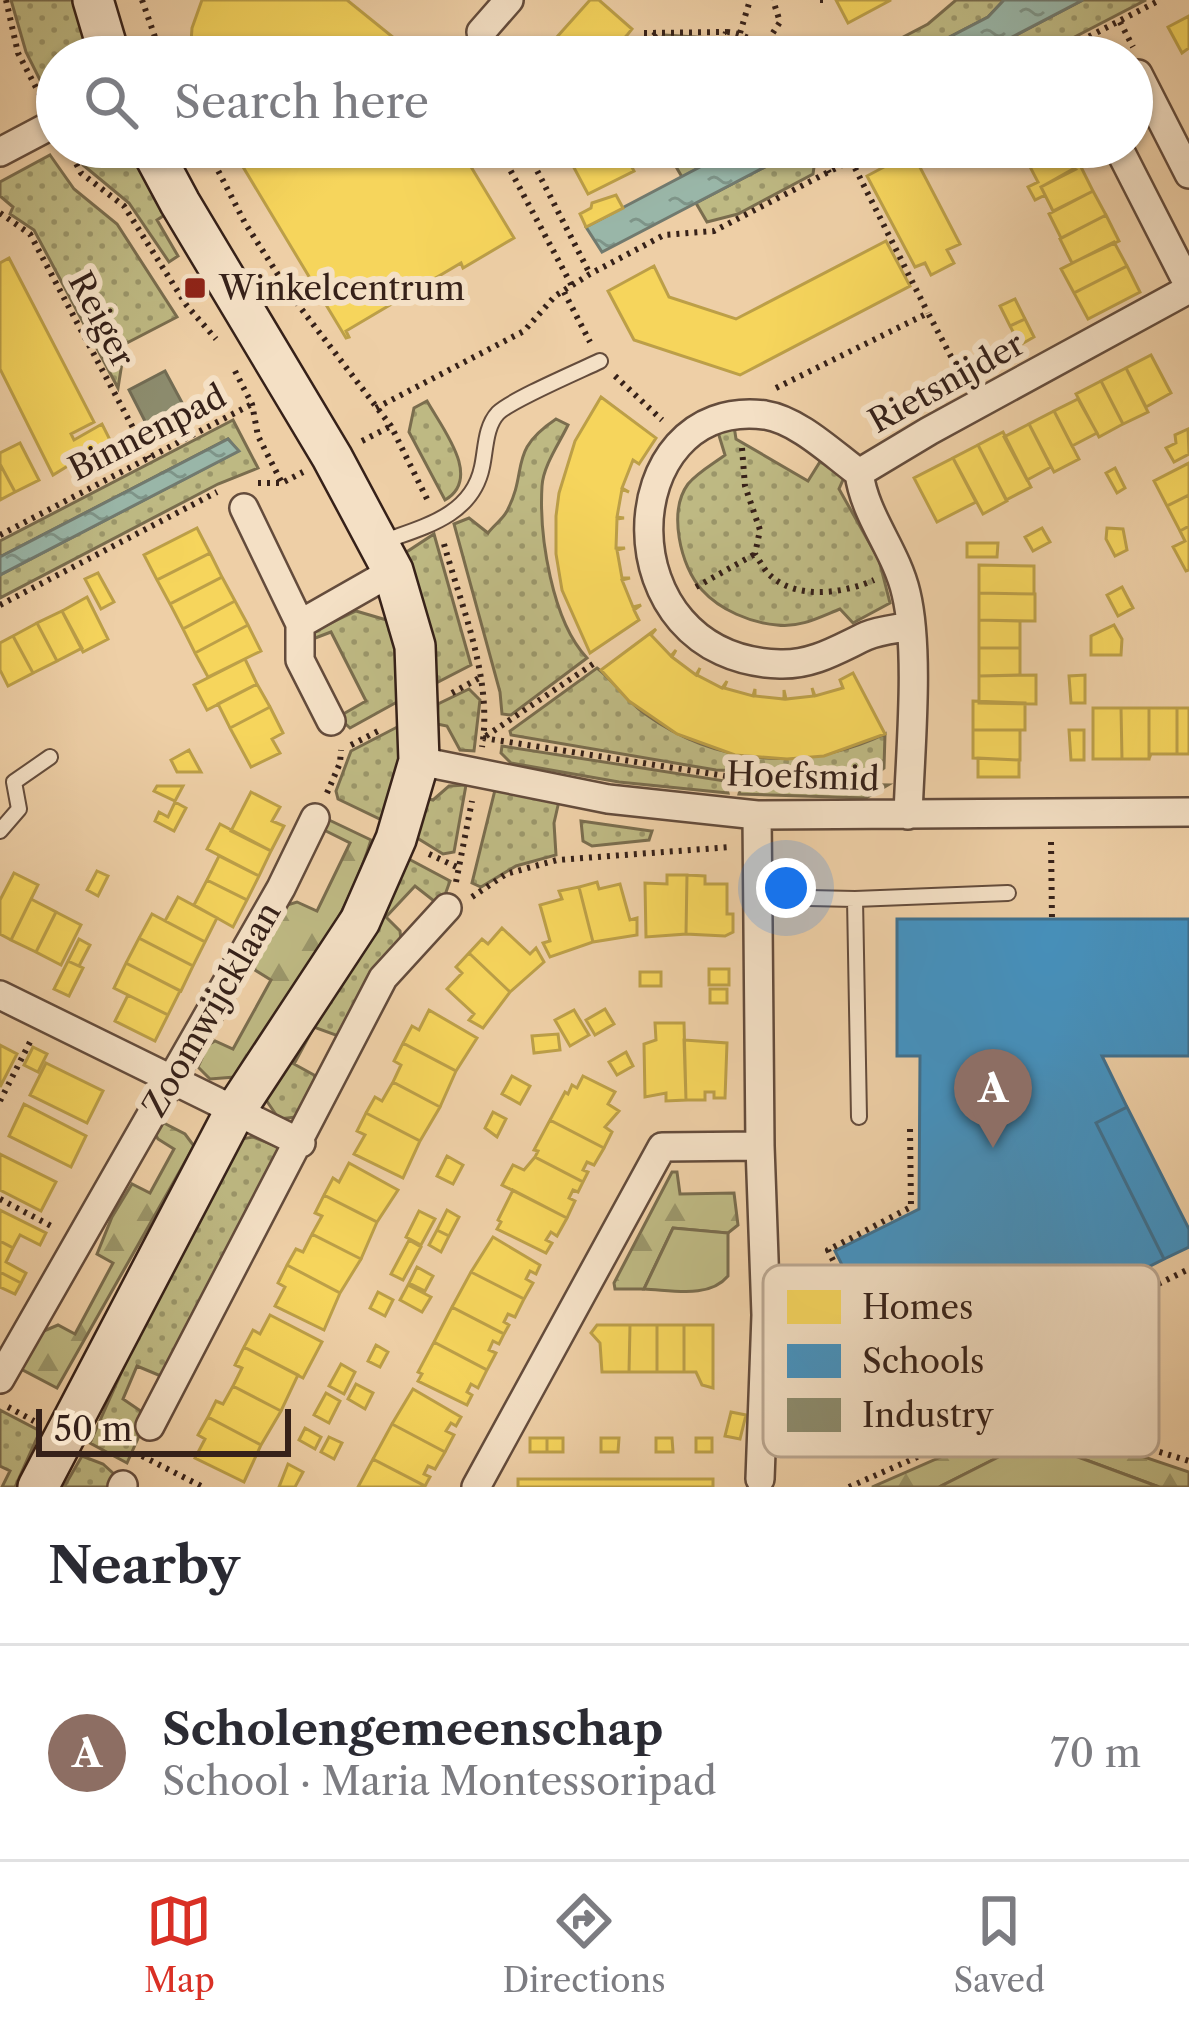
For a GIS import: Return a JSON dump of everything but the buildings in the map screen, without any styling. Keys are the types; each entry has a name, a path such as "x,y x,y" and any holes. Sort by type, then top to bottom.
{"street":[{"path":"93,0 104,36"},
{"path":"481,32 509,0"},
{"path":"1153,103 1189,174"},
{"path":"0,152 36,139"},
{"path":"38,1487 236,1111 360,921 396,838 419,761 415,646 385,557 332,457 162,168"},
{"name":"Rietsnijder","path":"908,815 911,626 899,569 862,497 859,473 1189,288 1129,168"},
{"path":"859,473 783,421 766,416 710,422 682,440 656,484 649,519 655,579 667,603 709,645 735,658 772,664 812,660 867,636 911,626"},
{"path":"236,493 300,625 300,660 331,721"},
{"path":"300,625 385,557"},
{"name":"Hoefsmid","path":"419,761 608,799 757,815 1189,812"},
{"path":"757,815 764,1265"},
{"name":"Zoomwijcklaan","path":"0,1379 281,888 315,818"},
{"path":"150,1426 383,978 447,908"},
{"path":"0,995 301,1143"},
{"path":"476,1487 662,1147 760,1146"},
{"path":"760,1479 763,1397"}],"lane":[{"path":"385,557 460,508 482,472 486,438 498,413 600,361"},
{"path":"0,831 19,809 14,782 50,757"},
{"path":"758,897 1008,893"},
{"path":"855,899 859,1117"}],"path":[{"path":"6,0 18,53 36,86"},
{"path":"142,0 154,36"},
{"path":"740,33 750,0"},
{"path":"771,36 780,22 773,0"},
{"path":"1095,36 1160,0"},
{"path":"644,32 745,36"},
{"path":"725,36 726,32"},
{"path":"79,168 124,206 187,306 221,344"},
{"path":"217,168 293,298 376,408 524,332 555,296 590,274 664,236 714,231 837,168"},
{"path":"509,168 572,286"},
{"path":"537,168 590,274"},
{"path":"826,168 829,173"},
{"path":"855,168 977,405"},
{"name":"Reiger","path":"0,213 30,235 149,458"},
{"path":"899,569 850,590 790,587 771,577 755,554 760,530 746,486 739,417 750,400 928,313"},
{"path":"231,364 282,483"},
{"name":"Binnenpad","path":"0,535 252,404"},
{"path":"0,605 236,493 282,483 332,457"},
{"path":"667,603 755,554"},
{"path":"593,664 483,738 784,782"},
{"path":"315,818 340,763 341,750 331,721"},
{"path":"1051,842 1052,919"},
{"path":"447,908 481,893 506,874 556,860 758,845"},
{"path":"0,1101 42,1017"},
{"path":"835,1265 828,1250 911,1207 910,1129"},
{"path":"0,1199 80,1240"},
{"path":"1159,1284 1189,1269"},
{"path":"1159,1452 1189,1461"},
{"path":"138,1454 203,1487"},
{"path":"849,1487 918,1457"}],"green space":[{"path":"11,0 72,0 84,36 36,36 36,72"},
{"path":"956,0 1004,0 988,17 951,36 905,36"},
{"path":"1083,0 1146,0 1077,36 1014,36"},
{"path":"36,163 36,168 59,168 74,189 117,224 177,317 125,344 118,388 34,230 10,214 13,207 0,196 0,182"},
{"path":"87,168 143,168 169,212 157,220 178,256 169,262 129,203"},
{"path":"677,168 699,168 682,177"},
{"path":"763,168 814,168 813,174 738,214 707,222 696,203"},
{"path":"427,401 460,466 456,491 445,500 409,432 414,408"},
{"path":"556,419 568,425 543,478 546,553 565,623 587,658 511,715 502,714 454,524 469,518 488,533 507,511 531,441"},
{"path":"233,420 258,468 218,484 0,598 0,575 238,451 228,439 0,557 0,541"},
{"path":"734,426 736,439 808,481 823,457 846,473 839,489 879,560 890,603 853,623 840,609 785,626 736,614 702,590 683,553 679,509 688,484 725,455 717,429"},
{"path":"434,534 471,665 436,683 402,555"},
{"path":"356,611 390,621 406,697 350,728 338,717 366,701 331,632 310,640 312,632"},
{"path":"597,668 644,713 701,744 762,758 793,758 855,746 885,734 884,768 874,776 716,770 511,735 510,731"},
{"path":"469,689 480,700 474,751 460,750 447,726 437,724 438,704"},
{"path":"405,723 384,821 338,799 336,791 351,751"},
{"path":"502,746 725,781 728,793 619,782 511,763 501,753"},
{"path":"742,783 888,785 866,798 739,794"},
{"path":"466,785 454,852 443,854 414,836 425,798 433,800 449,786"},
{"path":"495,790 559,801 554,823 556,855 516,866 481,887 472,883"},
{"path":"327,819 371,840 346,904 235,1077 210,1079 198,1067 208,1045 215,1041 233,1049 271,980 255,970 254,963 287,905 297,902 317,911 350,843 324,830"},
{"path":"581,821 652,831 649,840 592,846 583,841"},
{"path":"405,857 450,881 445,895 434,901 415,886 386,917 400,931 401,940 341,1037 314,1027 294,1064 314,1075 317,1083 296,1117 279,1119 264,1097"},
{"path":"158,1120 185,1134 194,1146 57,1388 21,1369 39,1333 58,1325 75,1334 113,1263 97,1254 112,1217 132,1184 150,1193 174,1149 154,1132"},
{"path":"253,1137 281,1153 168,1379 137,1366 123,1399 148,1416 127,1463 90,1443 146,1317 241,1139"},
{"path":"672,1172 677,1172 680,1194 734,1193 738,1225 728,1233 673,1228 644,1289 615,1289 614,1283"},
{"path":"673,1228 728,1233 728,1276 700,1290 644,1289"},
{"path":"0,1410 40,1431 15,1487 2,1487 10,1471 0,1466"},
{"path":"82,1456 114,1474 112,1487 64,1487"},
{"path":"941,1457 998,1457 939,1487 872,1487"},
{"path":"998,1457 1078,1457 1159,1487 939,1487"},
{"path":"1078,1457 1144,1457 1189,1472 1189,1487 1159,1487"}],"water":[{"path":"1004,0 1083,0 1014,36 951,36 988,17"},
{"path":"698,168 763,168 602,252 586,227"},
{"path":"228,439 239,451 0,575 0,557"}],"place":[{"name":"Winkelcentrum","path":"195,288"},
{"name":"Scholengemeenschap","path":"993,1148"}]}
